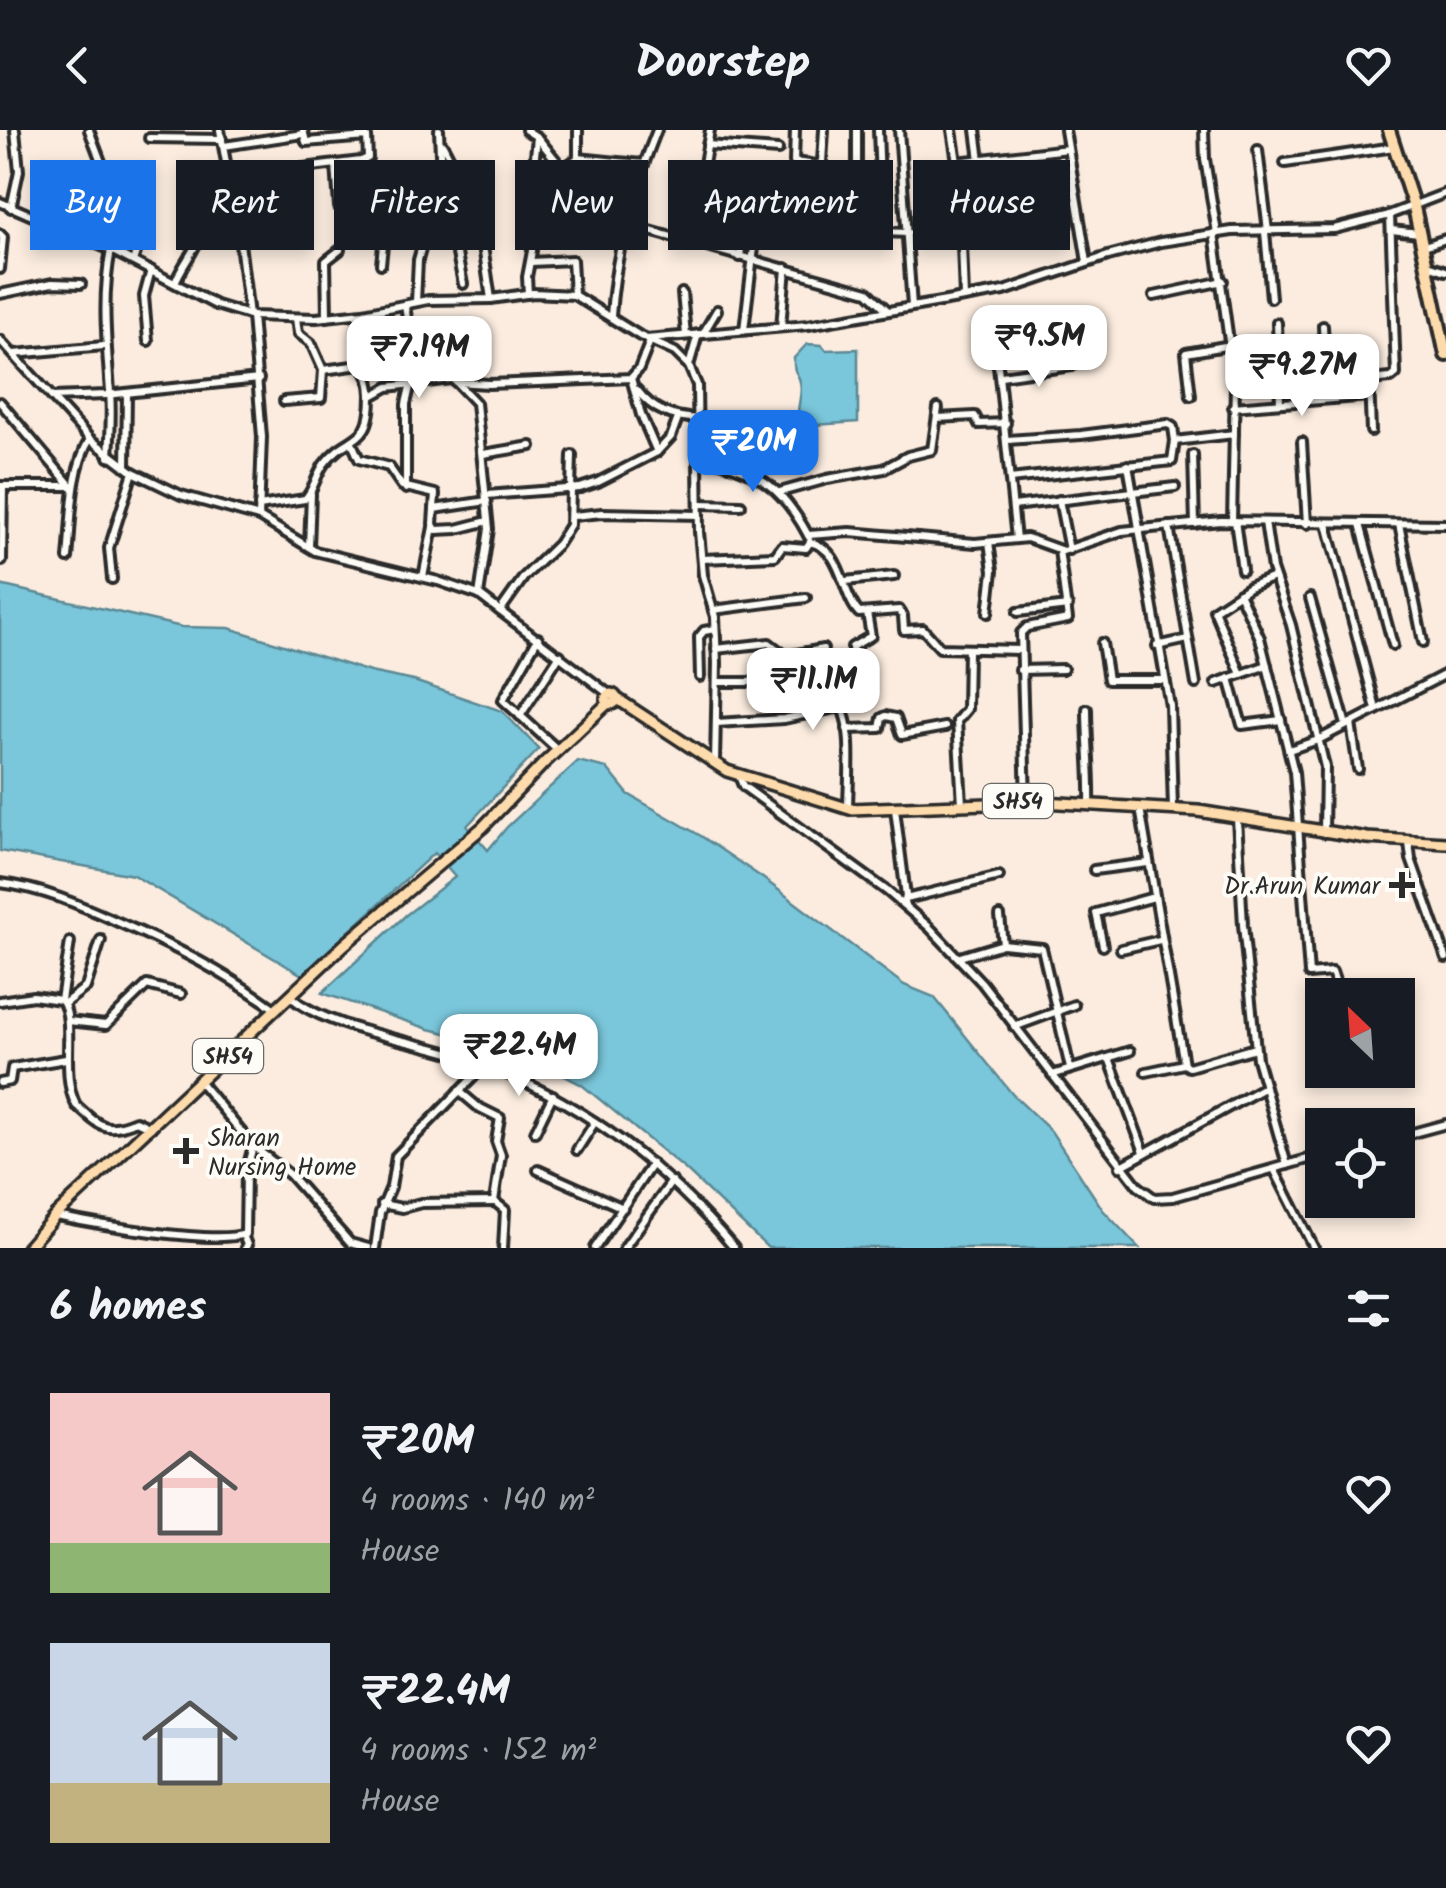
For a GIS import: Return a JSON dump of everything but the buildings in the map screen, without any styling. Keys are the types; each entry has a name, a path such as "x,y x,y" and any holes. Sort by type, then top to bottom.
{"highway":[{"path":"1389,130 1414,207 1446,355"}],"main road":[{"name":"SH54","path":"27,1248 55,1216 344,945 483,827 611,698 739,776 848,809 1026,802 1173,809 1408,843 1446,843"}],"street":[{"path":"12,208 19,171 15,130"},
{"path":"89,130 101,160"},
{"path":"439,130 440,160"},
{"path":"527,130 555,160"},
{"path":"578,130 578,158"},
{"path":"646,160 657,130"},
{"path":"705,160 710,130"},
{"path":"795,130 794,162 817,165 822,163 824,130"},
{"path":"857,130 857,160"},
{"path":"878,130 879,160"},
{"path":"899,130 912,306"},
{"path":"952,130 953,156 957,160"},
{"path":"976,130 980,160 1068,149"},
{"path":"1065,130 1086,262"},
{"path":"1204,130 1235,384 1234,521 1242,570"},
{"path":"149,138 303,132 307,142 353,134 368,137 368,158 357,160"},
{"path":"528,294 530,203 537,137"},
{"path":"441,142 451,160"},
{"path":"708,144 778,150"},
{"path":"1285,163 1394,147"},
{"path":"1258,150 1271,298"},
{"path":"575,160 598,160"},
{"path":"648,340 781,327 964,298 1004,290 1161,242 1216,233 1334,229 1390,215 1446,193"},
{"path":"0,202 30,216"},
{"path":"1371,431 1370,379 1396,374 1390,215"},
{"path":"1391,230 1422,239 1446,239"},
{"path":"893,233 908,233"},
{"path":"0,234 0,269"},
{"path":"110,457 110,394 104,346 106,276 111,250 216,304 250,316 327,316 416,302 555,292 574,295 675,352 689,366 697,386 702,559 716,629 714,764"},
{"path":"132,260 135,250"},
{"path":"175,283 192,250"},
{"path":"241,250 260,378 259,517"},
{"path":"327,316 326,261 340,250"},
{"path":"381,264 382,250"},
{"path":"416,302 421,250"},
{"path":"457,250 464,284"},
{"path":"484,250 491,298"},
{"path":"611,316 620,250"},
{"path":"715,250 868,292 887,310"},
{"path":"740,257 741,250"},
{"path":"744,330 752,250"},
{"path":"962,250 964,298"},
{"path":"531,262 572,260 574,295"},
{"path":"1428,265 1446,271"},
{"path":"781,327 786,268"},
{"path":"148,341 144,296 151,270"},
{"path":"1154,296 1223,281"},
{"path":"0,294 52,283 81,284"},
{"path":"682,293 686,335"},
{"path":"405,305 411,344 416,352 454,380 476,403 488,521 479,595"},
{"path":"689,366 701,334 717,310"},
{"path":"284,401 322,398 323,370 311,343 298,333 296,318"},
{"path":"1277,323 1280,403"},
{"path":"1323,326 1328,398"},
{"path":"0,340 90,439 130,470 182,495 259,517 309,548 336,558 423,577 479,595 611,698"},
{"path":"371,398 388,387 454,380 512,384 632,378 639,370 648,340"},
{"path":"1191,396 1186,353 1231,345"},
{"path":"0,356 104,346"},
{"path":"996,347 1016,538"},
{"path":"309,548 312,484 326,462 368,427 371,398 363,366 323,370"},
{"path":"1001,376 1072,366"},
{"path":"50,397 260,378"},
{"path":"632,378 641,415 657,452"},
{"path":"406,489 406,404 411,384"},
{"path":"636,389 651,406 678,418 698,418"},
{"path":"112,579 110,548 130,470 127,393"},
{"path":"1233,408 1369,396"},
{"path":"0,402 73,486"},
{"path":"780,492 827,478 884,469 908,456 930,451 938,408"},
{"path":"937,418 974,416 979,424 1006,423"},
{"path":"434,508 487,498 571,490 598,482 657,452 671,437 678,418"},
{"path":"1007,440 1080,436 1168,424 1172,425 1175,442 1172,461 1010,478"},
{"path":"1175,442 1234,434"},
{"path":"68,558 73,486 90,439"},
{"path":"1302,442 1307,524"},
{"path":"352,443 359,459 389,467 399,485 434,494 433,526 423,577"},
{"path":"482,454 531,446"},
{"path":"500,610 524,577 558,544 573,516 572,455"},
{"path":"1193,455 1195,524"},
{"path":"698,456 748,472 780,492 809,538 828,551 856,611 899,610 904,630 924,629 940,648 1020,650"},
{"path":"1128,465 1170,706 1173,809"},
{"path":"2,561 2,486 73,486"},
{"path":"1013,506 1175,487"},
{"path":"259,506 302,501 312,493"},
{"path":"1060,500 1069,550"},
{"path":"700,504 741,505"},
{"path":"573,516 699,515"},
{"path":"433,526 438,531 450,530 488,521"},
{"path":"809,538 850,532 990,542 1016,538 1069,550 1113,533 1234,521 1446,524"},
{"path":"1265,522 1274,577 1290,625 1326,782 1324,832"},
{"path":"1328,524 1376,709"},
{"path":"1360,524 1393,645"},
{"path":"1399,524 1423,642"},
{"path":"1169,526 1196,684"},
{"path":"702,559 775,556 782,546 806,548 809,538"},
{"path":"988,614 993,571 990,542"},
{"path":"1026,802 1020,650 1024,628 1067,620 1059,550"},
{"path":"844,581 894,576"},
{"path":"1241,674 1214,612 1216,606 1274,577"},
{"path":"1239,593 1255,626 1289,750 1300,829 1310,974 1332,972 1334,978"},
{"path":"713,610 806,598"},
{"path":"1310,598 1358,769"},
{"path":"1018,612 1068,606"},
{"path":"717,682 774,682 849,669 853,665 852,647 871,636 867,613"},
{"path":"700,677 700,637 704,631 716,629"},
{"path":"538,638 502,700 558,750"},
{"path":"1158,646 1188,639"},
{"path":"1102,642 1108,680 1165,680"},
{"path":"716,649 769,644 786,656 822,650"},
{"path":"962,804 957,721 966,709 968,650"},
{"path":"520,716 560,655"},
{"path":"1216,683 1267,665"},
{"path":"1020,670 1063,669"},
{"path":"1289,750 1318,740 1446,674"},
{"path":"1229,678 1242,726 1281,720"},
{"path":"716,722 784,718 840,707 846,716 848,809"},
{"path":"1087,709 1087,747 1092,769 1090,805"},
{"path":"846,729 880,728 886,716 896,718 898,730 905,735 945,727"},
{"path":"739,776 743,786 905,902 960,957 1120,1167 1146,1194 1162,1199 1305,1160"},
{"path":"1140,808 1184,1064"},
{"path":"896,809 905,902"},
{"path":"1237,816 1242,925 1255,1048 1287,1165"},
{"path":"1408,843 1446,958"},
{"path":"1094,870 1148,863"},
{"path":"905,902 998,876"},
{"path":"0,882 60,897 168,943 215,967 275,1009"},
{"path":"1103,946 1096,913 1154,898"},
{"path":"1000,916 1003,944"},
{"path":"0,1000 33,996 63,1001 86,987 102,940"},
{"path":"1122,949 1160,940"},
{"path":"70,942 63,1001 72,1096 81,1110 109,1129 136,1121 152,1128"},
{"path":"960,957 1003,944 1042,948 1070,1068"},
{"path":"68,1022 106,1026 148,984 181,994"},
{"path":"289,996 329,1020 426,1045 485,1065 553,1095 652,1164 734,1248"},
{"path":"1014,1026 1074,1005"},
{"path":"1146,1072 1184,1064 1189,1067 1255,1048"},
{"path":"1052,1075 1130,1051"},
{"path":"1109,1058 1144,1152"},
{"path":"0,1083 10,1081 11,1068 66,1059"},
{"path":"200,1082 253,1146 290,1175 350,1243 372,1248 396,1156 485,1065"},
{"path":"1120,1167 1265,1088"},
{"path":"459,1091 500,1118 496,1138 501,1153 495,1202"},
{"path":"535,1132 553,1095"},
{"path":"577,1150 596,1122"},
{"path":"1415,1132 1446,1124"},
{"path":"245,1248 246,1172 253,1146"},
{"path":"596,1248 652,1164"},
{"path":"1274,1169 1314,1248"},
{"path":"538,1170 623,1208"},
{"path":"624,1248 672,1181"},
{"path":"382,1204 402,1208 424,1203 495,1202 504,1210 503,1248"},
{"path":"55,1216 176,1234 243,1235"}],"water":[{"path":"807,344 822,345 826,350 858,349 858,422 800,426 801,387 794,358"},
{"path":"0,585 182,627 229,628 370,672 414,681 502,711 539,749 467,826 488,850 578,761 607,768 628,794 701,836 764,879 904,985 934,997 1013,1095 1051,1131 1103,1210 1139,1248 768,1248 686,1170 582,1085 512,1049 429,1029 322,993 406,915 455,877 434,853 302,975 133,875 0,851"}],"place":[{"name":"Dr.Arun Kumar","path":"1402,885"},
{"name":"Sharan Nursing Home","path":"186,1151"}]}
